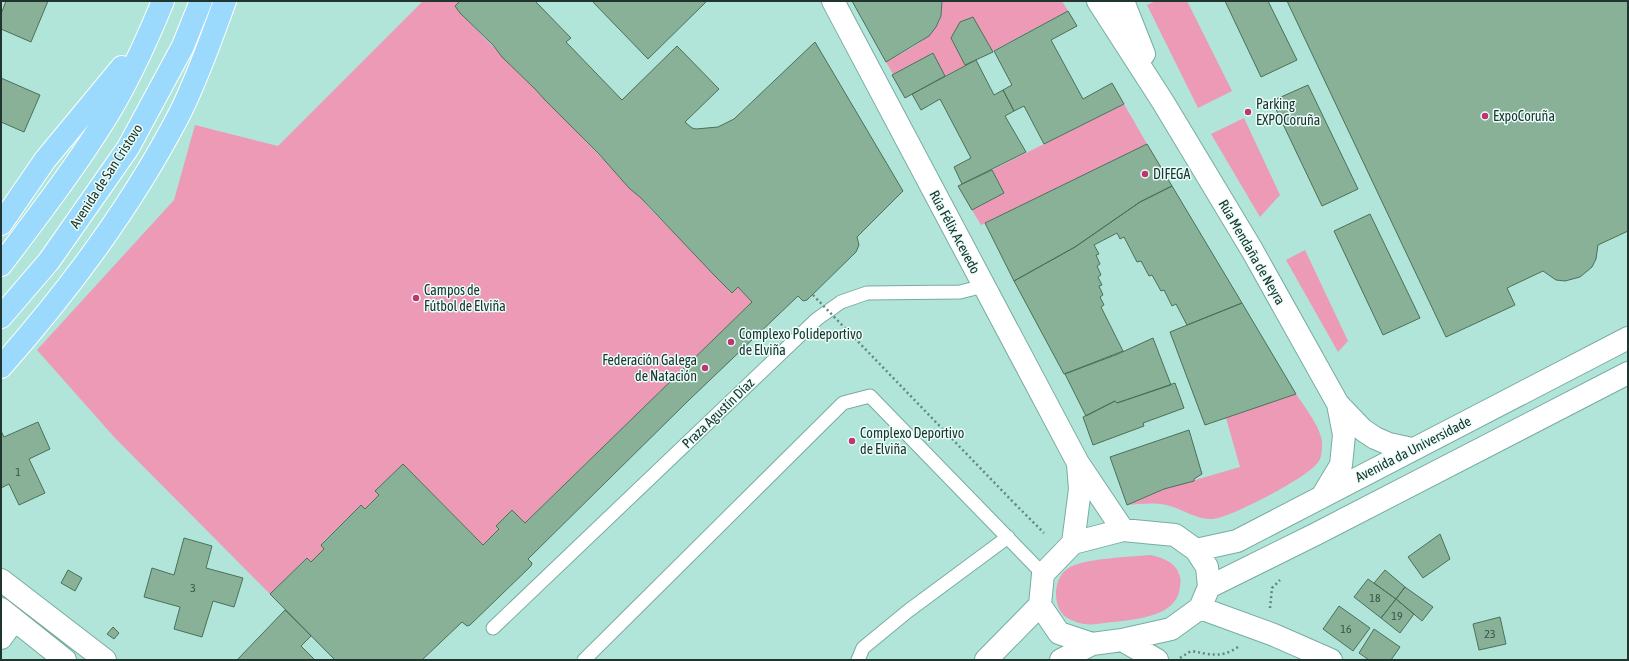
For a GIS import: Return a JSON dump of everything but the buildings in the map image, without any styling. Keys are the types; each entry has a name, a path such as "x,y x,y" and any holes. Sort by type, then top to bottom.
{"main road":[{"path":"1,266 59,188 107,116 149,33 163,1"},
{"name":"Avenida de San Cristovo","path":"1,317 49,261 128,148 182,46 201,1"},
{"path":"1,367 38,325 102,243 155,161 181,112 205,55 225,1"},
{"path":"1,224 45,160 149,33"}],"street":[{"name":"Rúa Félix Acevedo","path":"833,1 1078,463 1123,530"},
{"name":"Rúa Mendaña de Neyra","path":"1098,1 1163,102 1252,250 1338,404 1359,426 1375,438 1389,444 1412,449"},
{"name":"Rúa Mendaña de Neyra","path":"1123,1 1163,102"},
{"name":"Avenida da Universidade","path":"1196,550 1237,541 1628,338"},
{"path":"1209,587 1316,534 1628,373"},
{"name":"Rúa Mendaña de Neyra","path":"1323,495 1341,465 1344,435 1338,404"},
{"name":"Rúa Félix Acevedo","path":"1073,543 1080,489 1078,463"},
{"path":"986,660 1040,605 1044,574 1073,543 1123,530 1174,535 1196,550 1207,567 1209,587 1200,608 1172,629 1122,640 1092,644 1060,660"},
{"path":"1,580 105,660"},
{"path":"1040,605 1059,633 1092,644"},
{"path":"1200,608 1274,635 1330,660"},
{"path":"1,638 8,614 65,660"},
{"path":"1168,660 1167,646 1172,629"},
{"path":"1122,640 1157,660"}],"lane":[{"name":"Praza Agustín Díaz","path":"493,628 816,319 841,302 867,293 960,292 984,286"},
{"path":"584,660 843,403 870,396 1044,574"},
{"path":"858,660 863,648 908,611 1008,537"}],"path":[{"path":"813,294 1044,533"}],"shaded area":[{"name":"Campos de Fútbol de Elviña","path":"423,1 460,1 455,6 460,13 651,210 705,263 731,293 738,287 752,302 525,523 512,510 496,526 499,529 483,545 403,464 375,491 379,495 365,509 361,505 321,544 324,549 311,562 307,558 270,594 115,438 37,350 174,200 195,125 278,146"},
{"path":"942,1 1062,1 1068,11 945,76 933,53 893,74 886,62 918,44 932,32 941,17"},
{"path":"1156,1 1187,1 1232,91 1198,108 1147,5"},
{"path":"1124,104 1147,144 981,225 972,210 1004,193 992,170"},
{"path":"1244,118 1280,195 1260,217 1211,134"},
{"path":"1305,250 1348,341 1338,352 1286,260"},
{"path":"1296,394 1316,425 1322,443 1319,461 1313,468 1302,476 1253,504 1223,517 1213,519 1202,518 1159,504 1127,505 1164,489 1240,467 1226,418"},
{"path":"1151,555 1164,559 1175,566 1180,576 1179,592 1174,602 1167,609 1156,614 1132,620 1093,624 1083,624 1073,621 1061,612 1056,600 1056,587 1061,575 1070,567 1098,560"}],"place":[{"name":"Parking EXPOCoruña","path":"1248,112"},
{"name":"ExpoCoruña","path":"1485,116"},
{"name":"DIFEGA","path":"1145,174"},
{"name":"Campos de Fútbol de Elviña","path":"416,298"},
{"name":"Complexo Polideportivo de Elviña","path":"731,342"},
{"name":"Federación Galega de Natación","path":"705,368"},
{"name":"Complexo Deportivo de Elviña","path":"852,441"}]}
